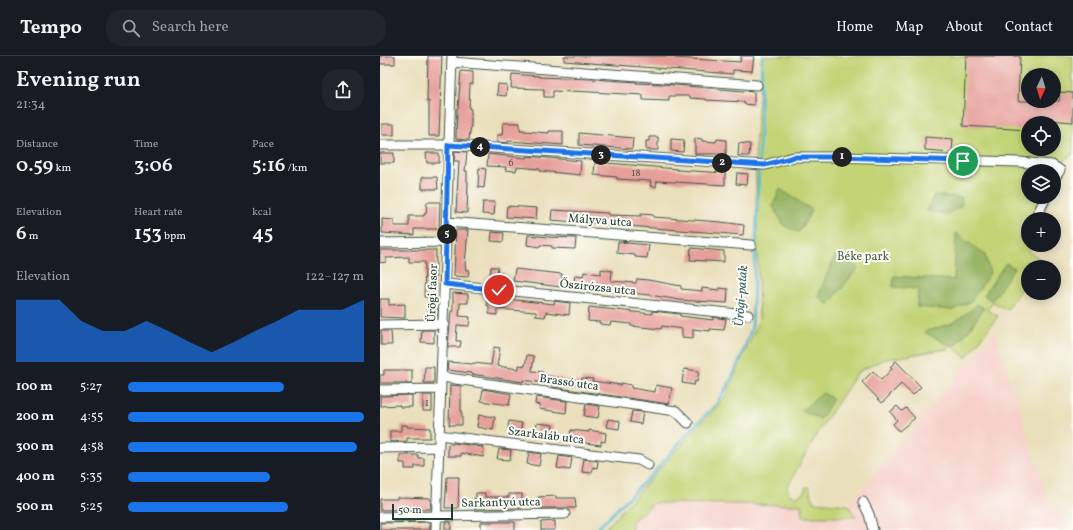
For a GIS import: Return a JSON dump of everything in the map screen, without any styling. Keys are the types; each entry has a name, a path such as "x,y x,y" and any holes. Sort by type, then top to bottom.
{"street":[{"path":"452,59 757,85"},
{"name":"Ürögi fasor","path":"436,530 452,59"},
{"path":"380,145 448,145 755,165 765,165 794,157 1019,162 1041,164"},
{"name":"Mályva utca","path":"447,222 751,245"},
{"path":"380,243 446,242"},
{"name":"Őszirózsa utca","path":"445,284 748,315"},
{"path":"380,324 444,324"},
{"name":"Brassó utca","path":"442,376 676,411 688,423"},
{"path":"380,390 441,389"},
{"name":"Szarkaláb utca","path":"439,435 639,460 648,465"},
{"path":"380,448 439,447"},
{"path":"863,502 869,514 873,530"},
{"name":"Sarkantyú utca","path":"380,517 565,514"}],"shaded area":[{"path":"995,332 1048,499 1069,530 632,530 632,521 654,503 801,505 802,517 855,517 848,505"}],"green space":[{"name":"Béke park","path":"762,56 1073,56 1073,154 1059,164 1021,164 1021,204 1047,204 1045,212 1021,212 1021,252 1028,252 1041,259 1021,260 1021,289 1007,310 993,302 987,310 998,316 966,358 953,347 957,342 947,349 882,360 858,372 817,434 787,487 789,494 796,497 805,492 805,487 809,487 814,502 848,505 856,517 802,517 801,505 654,503 632,521 632,530 604,530 725,397 759,320 755,148"},
{"path":"780,189 812,210 799,232 784,226 773,206"},
{"path":"934,195 962,198 961,206 947,214 927,211"},
{"path":"956,233 985,255 990,273 971,301 953,310 917,307 918,289 893,287 894,276 954,280"},
{"path":"836,254 858,268 828,305 818,296"},
{"path":"1006,263 1014,268 992,301 984,295"},
{"path":"977,304 984,308 968,331 953,347 924,332 953,323"},
{"path":"823,393 833,399 821,419 801,411"}],"building":[{"path":"380,56 395,56 395,64 380,64"},
{"path":"428,56 442,56 439,136 429,136 429,101 427,101"},
{"path":"564,56 675,56 675,58 740,62 741,56 754,56 752,71 733,70 733,74 564,61"},
{"path":"966,56 1020,56 1018,101 1021,101 1021,108 1061,108 1061,92 1073,93 1073,122 1061,121 1061,116 1021,116 1021,130 963,126"},
{"path":"461,71 473,72 473,84 470,84 469,109 471,109 471,124 469,140 456,139 457,108"},
{"path":"512,74 539,77 637,82 636,83 754,92 754,105 744,104 744,102 690,98 690,96 669,96 669,101 643,100 643,95 573,91 553,91 553,97 544,97 544,89 511,88"},
{"path":"498,84 507,85 506,96 497,95"},
{"path":"503,123 520,123 520,130 524,131 549,133 549,131 563,131 563,145 508,141 508,143 497,142 497,135 502,135"},
{"path":"382,124 394,124 394,135 382,135"},
{"path":"579,133 633,138 632,149 579,145"},
{"path":"649,137 658,137 658,150 646,150 646,141 649,141"},
{"path":"925,137 953,139 952,152 925,150"},
{"path":"695,138 702,139 702,141 716,142 717,139 726,140 726,154 695,154"},
{"path":"671,139 684,140 683,152 671,151"},
{"path":"739,143 750,144 749,156 738,156"},
{"path":"455,151 467,152 465,171 467,171 468,182 467,213 456,212 459,161 454,161"},
{"path":"380,153 394,153 394,163 380,163"},
{"path":"426,153 439,153 439,163 427,163"},
{"path":"488,154 581,161 580,175 517,167 516,171 505,170 506,167 487,166"},
{"path":"595,162 725,173 725,185 657,181 656,187 650,186 651,181 617,179 617,177 594,175"},
{"path":"479,168 486,169 484,188 478,187"},
{"path":"737,173 748,174 747,185 736,184"},
{"path":"422,177 437,177 438,189 422,189"},
{"path":"427,202 440,202 439,229 414,229 414,235 382,233 382,219 394,220 394,226 409,226 409,216 424,216 424,214 426,214"},
{"path":"483,202 495,202 494,215 482,214"},
{"path":"507,206 537,208 536,219 506,217"},
{"path":"552,210 608,213 608,215 641,216 641,214 653,215 653,217 744,225 743,235 551,220"},
{"path":"456,230 468,230 465,265 466,270 469,270 468,277 454,276"},
{"path":"492,232 504,233 503,242 491,241"},
{"path":"528,235 576,238 575,249 527,245"},
{"path":"618,242 649,245 647,258 617,253"},
{"path":"691,248 724,251 724,262 690,260"},
{"path":"380,250 436,250 435,308 437,308 437,318 428,318 429,297 424,297 425,262 409,262 409,257 386,258 386,262 380,263"},
{"path":"491,267 498,267 497,273 502,273 501,280 490,279"},
{"path":"515,269 562,274 561,287 513,281"},
{"path":"601,269 612,271 611,281 636,283 637,279 648,280 681,286 681,289 702,291 702,288 719,290 719,288 728,289 727,303 679,300 650,295 573,288 575,275 583,276 584,272 601,274"},
{"path":"453,293 468,294 468,303 460,303 459,316 470,317 469,326 457,325 456,341 461,341 460,347 448,347 451,311 453,311"},
{"path":"487,297 554,304 555,301 570,303 569,315 546,312 545,317 536,316 536,312 497,309 497,315 489,314"},
{"path":"380,299 389,299 389,305 405,304 405,318 380,317"},
{"path":"589,307 652,314 652,311 713,320 713,317 726,319 724,330 710,329 710,331 693,329 693,338 682,337 682,329 662,326 661,329 611,322 610,325 588,321"},
{"path":"422,330 434,330 434,343 421,342"},
{"path":"381,331 391,331 392,345 381,345"},
{"path":"494,347 500,348 497,366 519,369 519,365 525,366 527,355 534,356 532,371 543,372 543,375 581,382 582,378 621,385 621,383 631,385 631,388 655,392 656,385 672,388 669,404 552,387 552,384 523,380 523,382 447,370 448,362 491,365"},
{"path":"896,361 921,387 913,395 901,384 882,403 862,382 873,371 881,380 892,369 890,367"},
{"path":"425,367 434,367 434,383 424,383"},
{"path":"684,369 699,371 697,382 695,381 694,385 682,383"},
{"path":"384,370 412,370 412,383 380,383 380,375 384,375"},
{"path":"450,385 461,386 462,425 449,425"},
{"path":"483,389 511,394 509,405 481,401"},
{"path":"412,395 412,407 400,407 400,405 380,406 380,396"},
{"path":"423,395 432,395 432,411 423,411"},
{"path":"536,397 567,401 566,413 539,409 540,405 535,404"},
{"path":"586,404 600,406 598,418 584,416"},
{"path":"897,406 902,411 906,408 915,418 899,431 893,424 897,420 890,412"},
{"path":"632,411 643,412 641,424 630,422"},
{"path":"479,415 495,417 493,430 477,427"},
{"path":"608,419 620,421 619,429 606,427"},
{"path":"509,421 522,423 520,433 509,432"},
{"path":"537,423 553,425 551,438 535,435"},
{"path":"401,425 407,425 407,427 430,428 430,438 407,438 407,441 390,442 390,431 401,431"},
{"path":"571,430 589,432 589,430 606,433 605,442 601,441 601,445 569,441"},
{"path":"453,443 483,447 483,457 461,453 461,456 448,456 448,444"},
{"path":"499,449 511,450 510,460 497,459"},
{"path":"529,452 541,454 539,466 527,464"},
{"path":"400,455 418,455 418,458 424,458 424,466 415,466 415,469 405,469 405,463 400,463"},
{"path":"559,456 572,458 570,470 557,468"},
{"path":"584,459 598,461 597,468 593,467 592,473 582,472"},
{"path":"447,477 459,477 458,508 445,508"},
{"path":"476,493 485,493 485,497 509,497 509,494 522,494 522,508 474,509 474,498 476,499"},
{"path":"556,496 556,498 575,498 576,508 539,508 538,497"},
{"path":"397,497 430,498 431,509 380,510 380,499 397,499"},
{"path":"555,521 555,530 541,530 541,522"},
{"path":"430,522 430,530 380,530 380,523"},
{"path":"445,522 451,522 451,530 445,530"},
{"path":"481,522 515,522 515,530 481,530"}],"waterway":[{"name":"Ürögi-patak","path":"759,162 762,56"},
{"name":"Ürögi-patak","path":"596,530 654,472 717,403 739,362 752,327 759,167"}],"route":[{"path":"499,290 445,284 448,145 765,165 794,157 963,161"}]}
